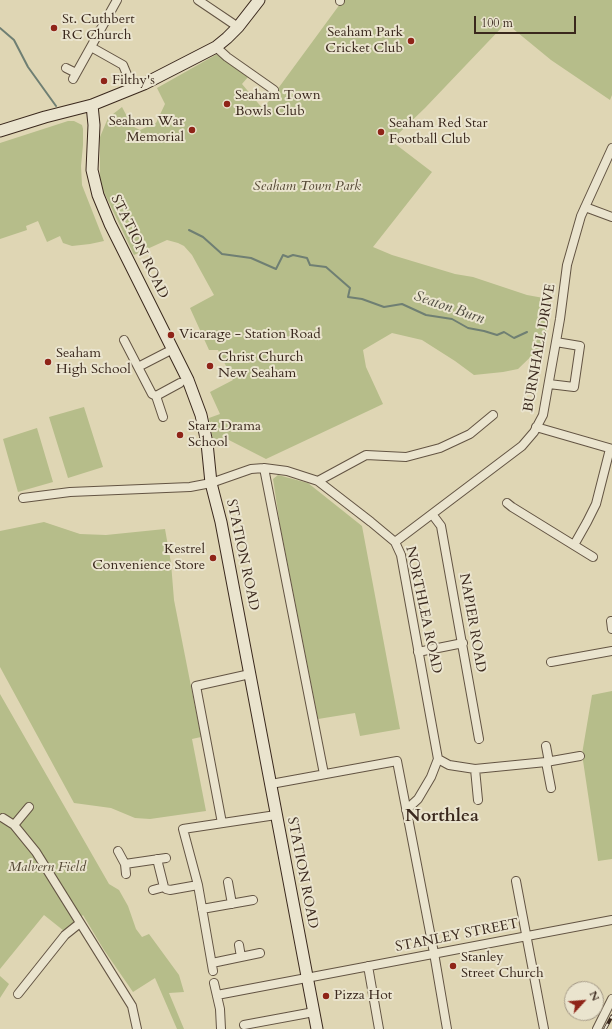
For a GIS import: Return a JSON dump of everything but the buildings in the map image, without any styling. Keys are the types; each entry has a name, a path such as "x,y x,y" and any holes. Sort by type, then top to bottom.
{"main road":[{"path":"0,131 92,105 144,84 216,47 238,27 259,0"},
{"name":"STATION ROAD","path":"92,105 94,133 92,170 98,195 110,224 188,380 201,415 207,443 211,483 221,522 317,1029"},
{"path":"80,108 88,117 94,133"}],"street":[{"path":"66,68 74,76 117,0"},
{"path":"198,0 238,27"},
{"path":"91,47 123,65 133,89"},
{"path":"216,47 242,68 274,90"},
{"name":"BURNHALL DRIVE","path":"396,542 522,446 543,416 556,342 567,265 581,216 612,148"},
{"path":"585,207 612,218"},
{"path":"124,340 152,394 156,396 163,417"},
{"path":"549,384 574,387 580,346 556,342"},
{"path":"138,367 173,349"},
{"path":"156,396 180,383"},
{"path":"318,481 366,455 406,457 440,448 470,434 493,415"},
{"path":"536,427 611,449 596,504 588,522 574,545"},
{"path":"264,468 324,774"},
{"name":"NORTHLEA ROAD","path":"23,498 77,492 190,487 211,483 251,470 264,468 287,471 318,481 396,542 401,555 438,759"},
{"path":"507,503 593,557"},
{"name":"NAPIER ROAD","path":"432,514 442,526 479,739"},
{"path":"418,652 463,643"},
{"path":"550,662 612,650"},
{"path":"222,823 196,686 250,674"},
{"path":"546,746 551,788"},
{"path":"406,810 418,799 431,777 438,759 449,765 476,769 547,762 580,756"},
{"path":"271,784 396,761 434,954 447,1029"},
{"path":"476,769 478,800"},
{"path":"14,825 29,807"},
{"path":"260,953 241,957 212,967 198,885 183,829 276,815"},
{"path":"3,818 14,825 36,852 132,1006 137,1029"},
{"path":"118,851 125,864 126,874"},
{"path":"125,864 166,858"},
{"path":"157,859 164,888"},
{"path":"516,881 544,1029"},
{"path":"228,882 232,904"},
{"path":"153,890 164,888 170,890 198,885"},
{"path":"202,909 253,900"},
{"name":"STANLEY STREET","path":"217,995 612,920"},
{"path":"18,994 65,935 80,923"},
{"path":"239,945 241,957"},
{"path":"368,966 379,1028 370,1029"},
{"path":"214,983 220,1009 222,1029"},
{"path":"597,1029 612,999"},
{"path":"244,1025 314,1012"}],"green space":[{"name":"Seaham Town Park","path":"343,0 612,0 612,95 610,100 551,60 506,23 425,108 397,135 394,143 432,172 373,247 392,255 455,274 473,277 527,295 549,299 545,343 518,369 474,375 422,340 392,333 363,350 366,367 383,404 266,459 225,438 213,440 209,418 220,414 210,392 233,380 218,350 209,350 190,308 214,295 192,255 184,246 178,243 167,240 134,255 102,188 100,178 100,137 108,118 122,107 132,126 140,130 156,123 165,104 157,88 219,53 248,77 242,84 263,109"},
{"path":"68,121 74,121 82,125 82,185 104,241 72,246 63,243 60,236 47,242 38,221 26,226 27,230 0,239 0,143"},
{"path":"84,407 103,467 68,478 49,417"},
{"path":"37,428 53,482 18,492 3,439"},
{"path":"278,475 308,483 362,526 400,729 360,736 355,713 318,719 280,525 273,479"},
{"path":"44,522 80,534 106,535 165,529 171,563 174,600 201,737 192,739 206,811 150,819 135,818 111,808 74,803 0,667 0,531"},
{"path":"612,691 612,859 598,861 582,754 592,695"},
{"name":"Malvern Field","path":"0,694 109,884 119,890 128,906 136,929 142,937 149,934 179,975 184,992 169,993 184,1029 177,1029 155,978 133,992 104,950 83,915 64,931 44,915 0,969"},
{"path":"0,976 9,984 0,998"}],"waterway":[{"path":"0,28 14,40 28,67 56,106"},
{"name":"Seaton Burn","path":"189,230 203,237 222,254 251,258 276,269 283,255 288,257 293,255 307,258 310,265 326,267 350,288 348,297 362,299 384,307 402,304 426,315 452,319 468,328 497,335 504,332 514,338 527,332"}],"railway":[{"path":"605,1029 612,1016"}],"place":[{"name":"St. Cuthbert RC Church","path":"54,28"},
{"name":"Seaham Park Cricket Club","path":"411,41"},
{"name":"Filthy's","path":"104,81"},
{"name":"Seaham Town Bowls Club","path":"227,104"},
{"name":"Seaham War Memorial","path":"192,130"},
{"name":"Seaham Red Star Football Club","path":"381,132"},
{"name":"Vicarage - Station Road","path":"171,335"},
{"name":"Seaham High School","path":"48,362"},
{"name":"Christ Church New Seaham","path":"210,366"},
{"name":"Starz Drama School","path":"180,435"},
{"name":"Kestrel Convenience Store","path":"213,558"},
{"name":"Stanley Street Church","path":"453,966"},
{"name":"Pizza Hot","path":"326,996"}],"district":[{"name":"Northlea","path":"442,817"}]}
